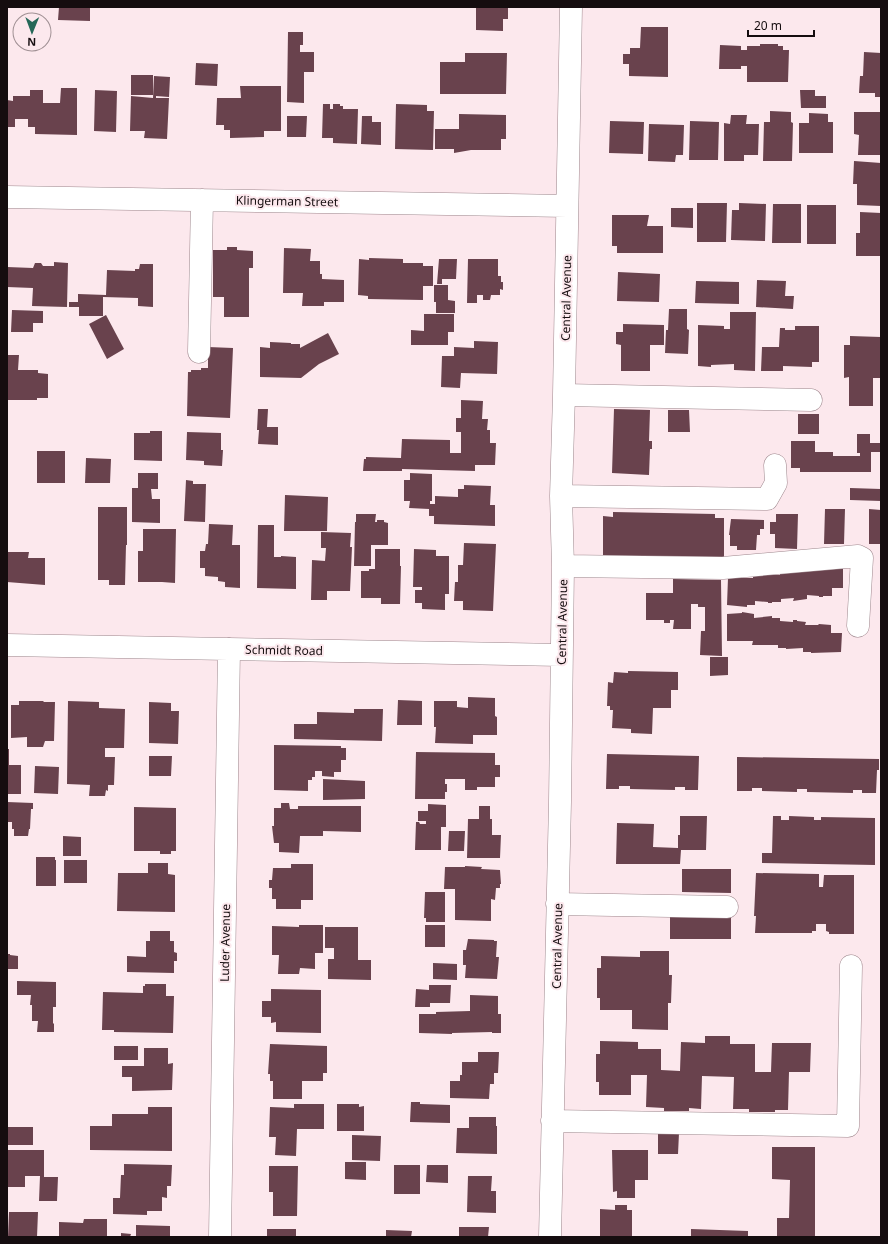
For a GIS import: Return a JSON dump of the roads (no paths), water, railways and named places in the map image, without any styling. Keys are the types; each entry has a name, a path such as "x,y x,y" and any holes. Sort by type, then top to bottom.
{"street":[{"name":"Central Avenue","path":"550,1237 560,802 563,566 561,496 571,7"},
{"name":"Klingerman Street","path":"7,197 567,206"},
{"path":"199,352 202,200"},
{"path":"564,395 811,400"},
{"path":"561,496 767,499 776,483 775,464"},
{"path":"563,566 723,568 858,556 862,558 858,626"},
{"name":"Schmidt Road","path":"7,645 562,655"},
{"name":"Luder Avenue","path":"220,1237 229,649"},
{"path":"558,904 727,907"},
{"path":"552,1121 848,1126 851,966"}]}
